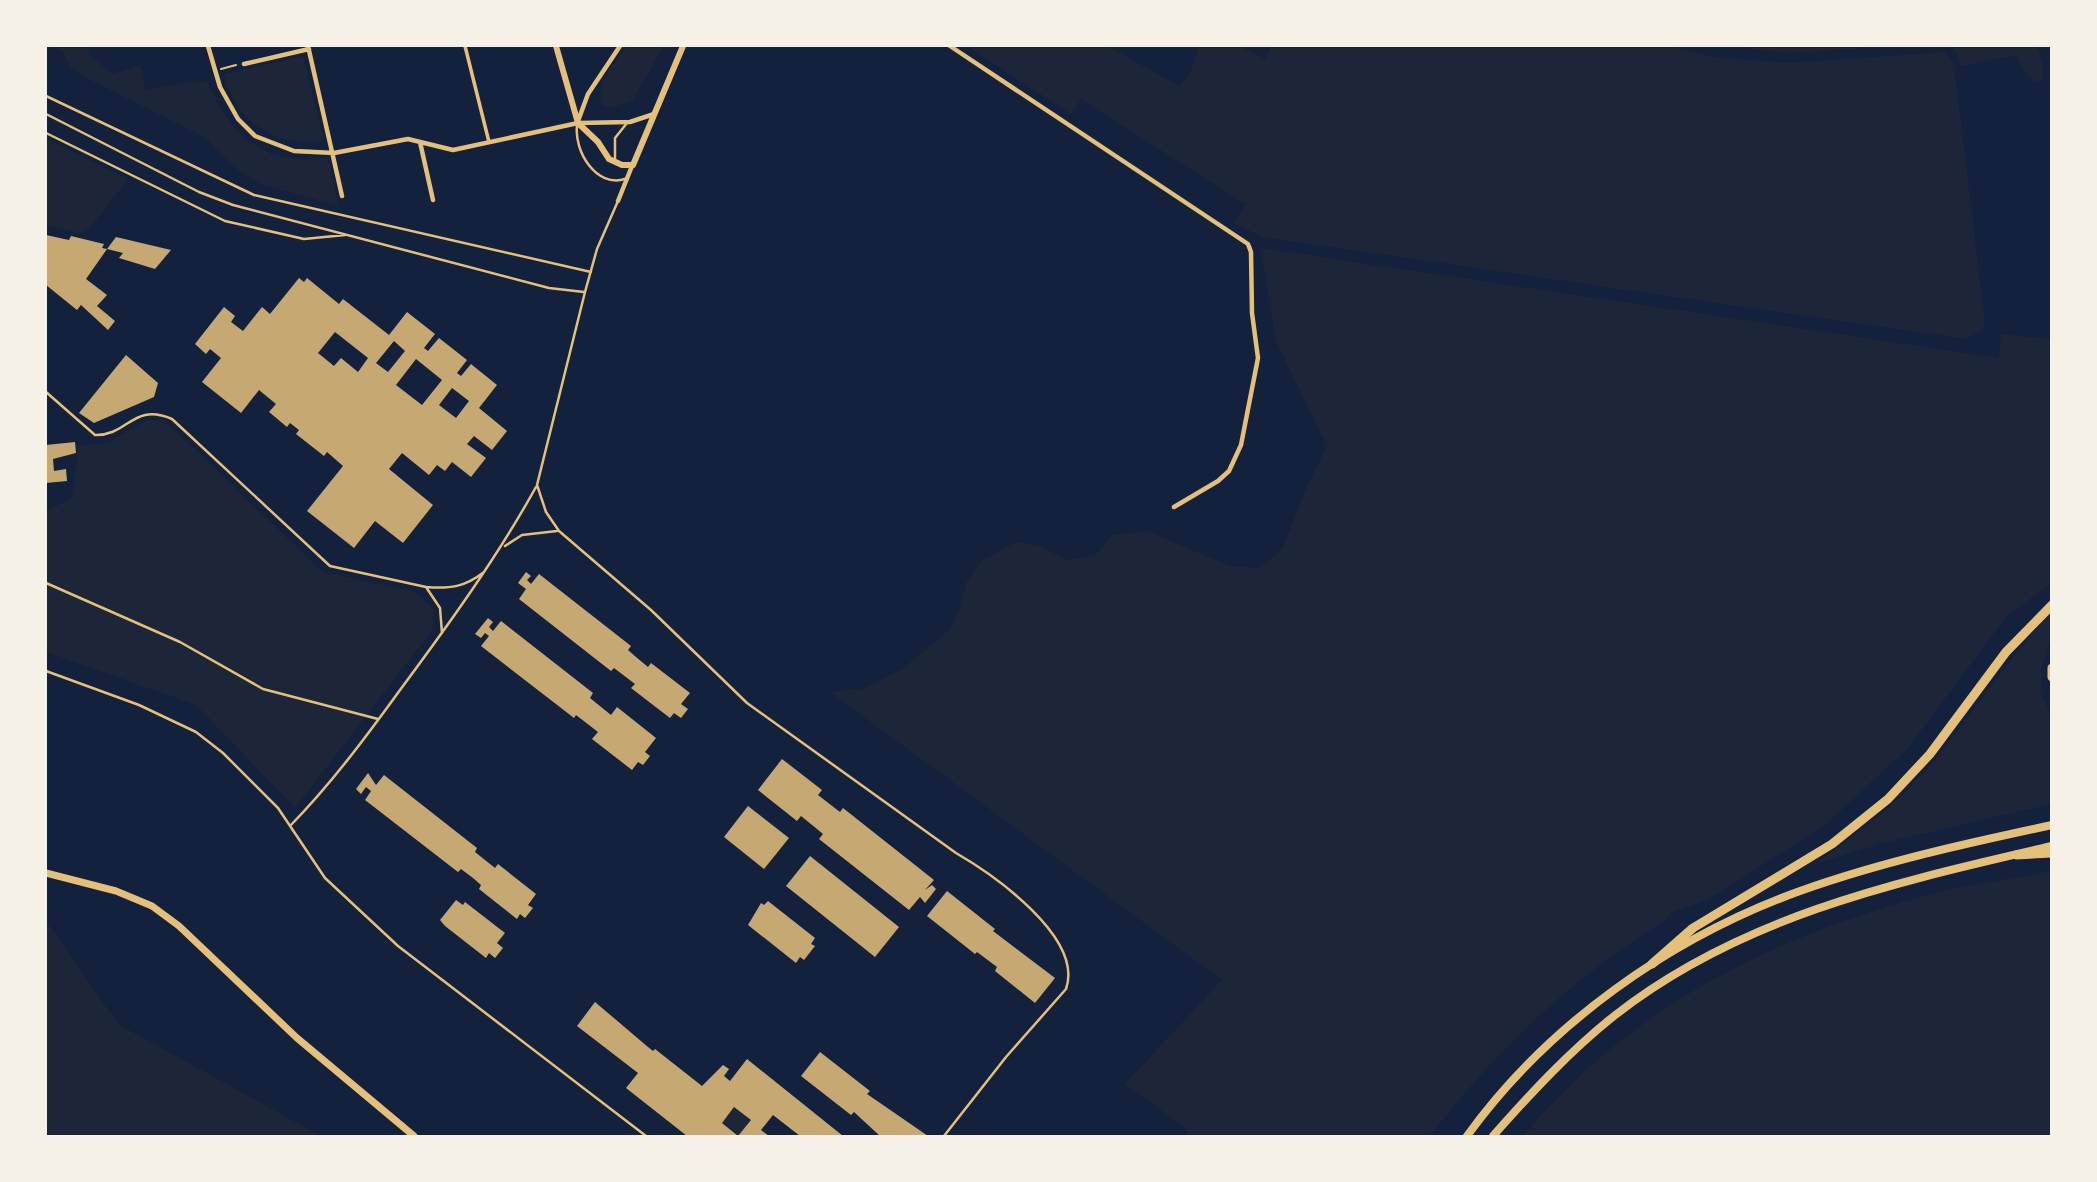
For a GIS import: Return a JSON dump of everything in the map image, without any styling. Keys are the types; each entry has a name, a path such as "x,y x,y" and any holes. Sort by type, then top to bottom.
{"highway":[{"path":"1652,964 1693,928 1832,844 1888,799 1930,754 2006,652 2052,604"},
{"path":"2052,668 2052,677"},
{"path":"2015,855 2052,853"}],"main road":[{"path":"1467,1136 1550,1044 1599,1001 1652,964 1723,923 1799,891 1883,866 2052,825"},
{"path":"1493,1136 1563,1060 1614,1017 1663,982 1722,948 1843,898 2052,846"},
{"path":"46,873 116,891 152,906 178,926 297,1038 414,1136"}],"street":[{"path":"208,46 227,102 238,119 255,136 295,150 334,153 408,139 453,150 578,123 630,122 654,114"},
{"path":"465,46 489,142"},
{"path":"556,46 578,123 598,142 607,156 617,163 633,165"},
{"path":"578,123 588,94 620,46"},
{"path":"618,201 683,46"},
{"path":"950,46 1248,244 1251,252 1252,313 1258,358 1241,445 1229,471 1218,481 1174,506"},
{"path":"244,64 308,47 342,196"},
{"path":"420,142 433,200"}],"lane":[{"path":"46,96 254,195 591,272"},
{"path":"46,114 199,192 254,211 549,288 585,292"},
{"path":"617,163 613,148 615,138 630,122"},
{"path":"578,123 576,131 592,170 609,180 627,178"},
{"path":"46,133 225,221 304,239 349,235"},
{"path":"290,826 318,797 442,633 502,548 537,485 585,292 618,201"},
{"path":"46,392 95,435 105,435 142,415 156,412 172,419 330,566 426,587 452,589 471,582 488,569"},
{"path":"537,485 546,512 559,531 651,610 747,703 956,853 981,867 1044,922 1060,945 1068,966 1068,982 1063,994 1006,1057 944,1136"},
{"path":"502,548 522,535 559,531"},
{"path":"46,583 180,642 263,689 379,719"},
{"path":"426,587 440,608 442,633"},
{"path":"46,671 139,705 197,732 278,808 325,878 398,947 646,1136"}],"shaded area":[{"path":"50,46 88,46 91,56 112,74 140,65 146,90 207,80 227,118 253,144 286,157 329,158 338,205 262,185 234,167 206,138 87,78 71,68 63,52"},
{"path":"627,46 664,46 632,101 610,108 602,104 600,96 603,81"},
{"path":"967,46 1107,46 1180,86 1192,69 1198,46 1240,46 1265,59 1272,46 1667,46 1713,57 1789,63 1944,52 1952,61 1955,73 1985,322 1982,331 1965,339 1262,237 1234,223 1246,205 1081,99 1071,114"},
{"path":"1722,46 1898,46 1789,53"},
{"path":"1950,46 2037,46 2044,67 2043,80 2037,82 2027,75 2016,55 1961,66 1958,56"},
{"path":"303,56 324,141 289,140 260,128 238,106 224,74"},
{"path":"46,139 128,179 89,229 79,234 46,225"},
{"path":"1261,248 1999,358 2001,334 2051,339 2051,584 2007,616 1907,749 1825,825 1709,899 1672,912 1667,919 1568,990 1510,1044 1430,1136 1189,1136 1184,1127 1125,1084 1222,980 830,692 866,688 905,667 950,629 959,611 966,583 981,561 1016,542 1037,545 1068,560 1095,556 1112,535 1147,531 1230,566 1259,568 1282,550 1308,484 1327,446 1276,341"},
{"path":"148,420 164,420 323,572 415,592 434,609 433,629 295,808 196,705 46,652 46,510 72,499 78,445 108,443"},
{"path":"2051,613 2051,638 2041,670 2042,693 2051,719 2051,804 1879,844 1812,865 1877,818 1907,791"},
{"path":"2051,871 2051,1136 1523,1136 1567,1089 1613,1047 1662,1011 1714,979 1769,951 1885,907 1960,887"},
{"path":"46,921 118,1024 321,1136 46,1136"},
{"path":"734,1107 751,1120 738,1136 722,1123"}],"building":[{"path":"46,235 69,240 71,236 104,244 102,248 107,249 86,279 107,295 97,306 115,321 108,330 81,305 77,310 46,285"},
{"path":"116,237 171,250 155,269 119,258 123,253 107,249"},
{"path":"299,278 304,282 307,278 339,304 343,299 389,335 407,312 435,334 424,348 428,351 439,338 467,360 457,373 461,376 471,364 497,385 479,408 507,431 492,450 474,436 467,444 486,458 471,477 452,462 445,471 437,465 429,475 402,453 389,469 433,505 403,543 375,521 354,548 307,511 343,466 327,452 324,456 296,434 299,430 290,423 287,427 269,412 276,404 259,390 241,413 202,382 221,358 210,349 206,354 195,344 224,307 235,316 231,322 243,331 262,307 270,314","holes":["335,332 368,358 358,372 341,358 334,366 318,353","394,341 405,351 388,372 376,363","416,359 442,380 422,405 396,385","452,388 469,401 456,418 439,405"]},
{"path":"126,355 158,383 154,397 94,423 79,413"},
{"path":"75,442 76,453 53,459 54,471 66,469 67,481 46,483 46,445"},
{"path":"526,572 531,576 527,580 531,584 539,574 631,646 628,650 648,667 651,663 690,693 681,704 688,709 681,718 674,713 670,718 631,688 635,684 614,668 611,671 519,599 526,589 518,583"},
{"path":"488,618 493,622 489,627 493,631 501,621 593,693 590,698 611,715 617,707 656,738 645,752 650,756 643,765 638,762 632,770 592,739 598,732 576,715 574,718 481,646 489,636 485,633 481,638 475,634"},
{"path":"782,759 822,790 818,795 840,812 843,808 934,880 925,890 932,885 936,889 925,903 920,897 909,910 819,839 823,834 801,816 797,821 758,790"},
{"path":"368,773 376,785 384,775 477,848 475,852 495,868 498,864 536,894 528,905 533,908 525,918 520,914 517,919 479,889 481,885 473,878 461,869 458,872 365,800 371,791 366,787 361,794 356,789"},
{"path":"748,806 789,838 764,869 724,837"},
{"path":"810,856 899,927 875,957 786,886"},
{"path":"947,891 995,929 993,931 1055,978 1035,1003 995,971 997,967 977,952 975,954 927,916"},
{"path":"456,900 463,905 465,902 505,933 497,943 503,948 495,958 489,953 486,958 440,920"},
{"path":"768,901 815,938 811,944 815,946 804,960 800,957 796,963 748,925 761,903 764,905"},
{"path":"595,1002 653,1051 655,1049 702,1086 723,1065 729,1069 724,1076 730,1081 747,1059 843,1136 800,1136 773,1115 761,1130 769,1136 738,1136 687,1136 626,1088 638,1073 577,1026","holes":["734,1107 751,1120 738,1136 722,1123"]},
{"path":"820,1052 870,1091 867,1094 928,1136 880,1136 854,1112 851,1115 801,1076"}]}
